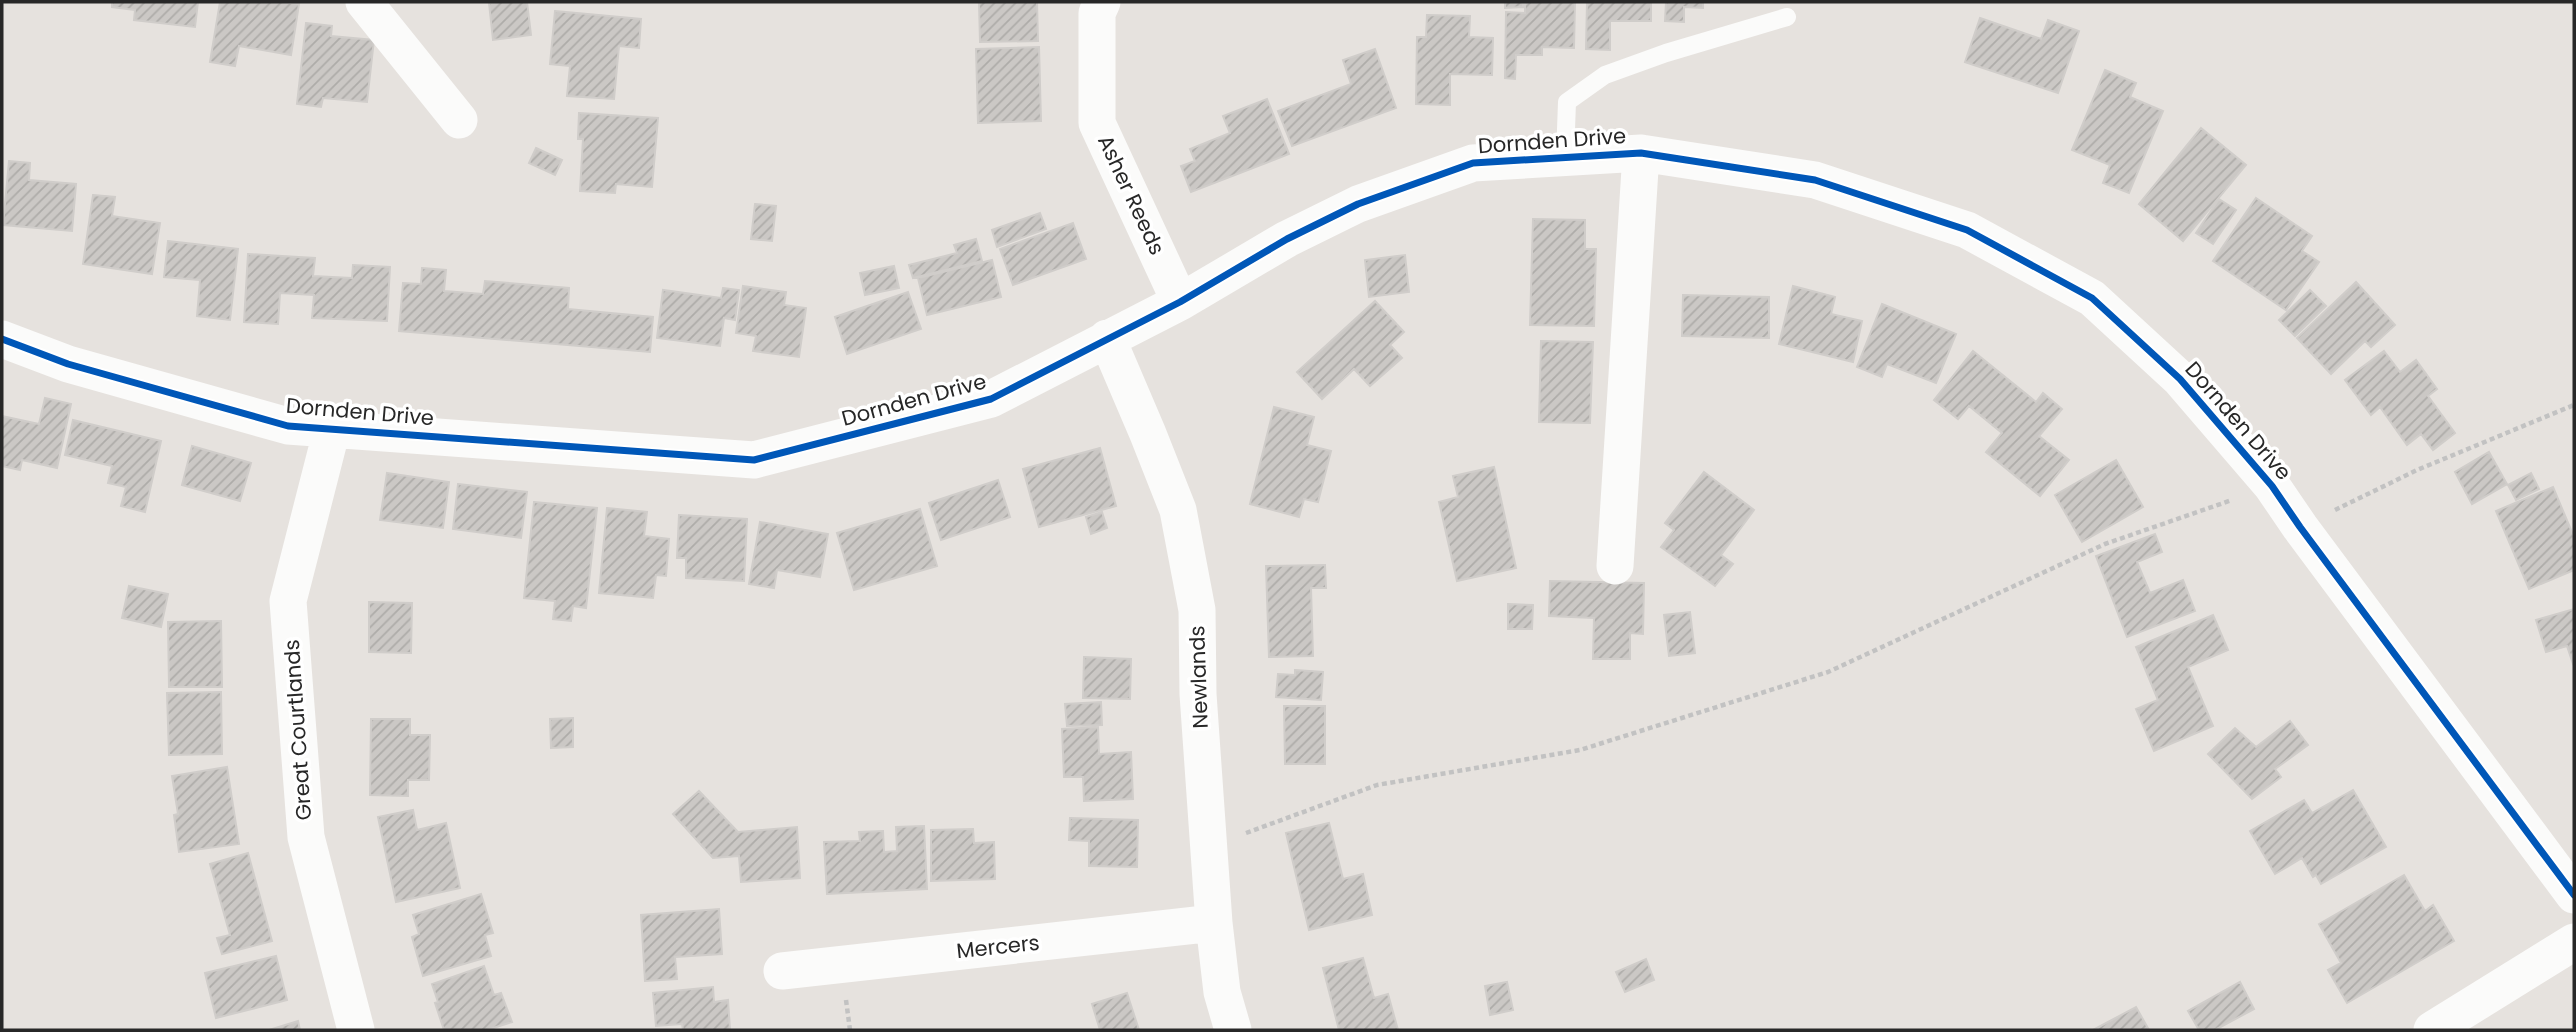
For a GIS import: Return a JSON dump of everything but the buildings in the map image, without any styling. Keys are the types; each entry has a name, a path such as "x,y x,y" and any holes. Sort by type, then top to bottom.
{"street":[{"path":"364,2 459,120"},
{"name":"Asher Reeds","path":"1101,2 1097,13 1097,123 1180,302"},
{"path":"1615,566 1641,153"},
{"name":"Dornden Drive","path":"2,339 68,364 288,426 754,460 991,399 1180,302 1287,239 1358,204 1473,163 1641,153 1815,180 1967,230 2092,298 2180,379 2272,485 2300,527 2574,895"},
{"name":"Newlands","path":"1107,338 1149,434 1178,510 1197,610 1198,694 1214,923 1222,992 1233,1030"},
{"name":"Great Courtlands","path":"332,429 288,601 306,837 356,1030"},
{"name":"Mercers","path":"782,971 1214,923"},
{"path":"2432,1030 2574,942"}],"lane":[{"path":"1565,157 1567,102 1605,75 1666,53 1787,17"}],"path":[{"path":"2300,527 2417,470 2574,405"},
{"path":"1209,846 1377,785 1580,750 1828,672 2105,544 2272,485"}],"cycle path":[{"path":"2,339 68,364 288,426 754,460 991,399 1180,302 1287,239 1358,204 1473,163 1641,153 1815,180 1967,230 2092,298 2180,379 2272,486 2574,895"}]}
